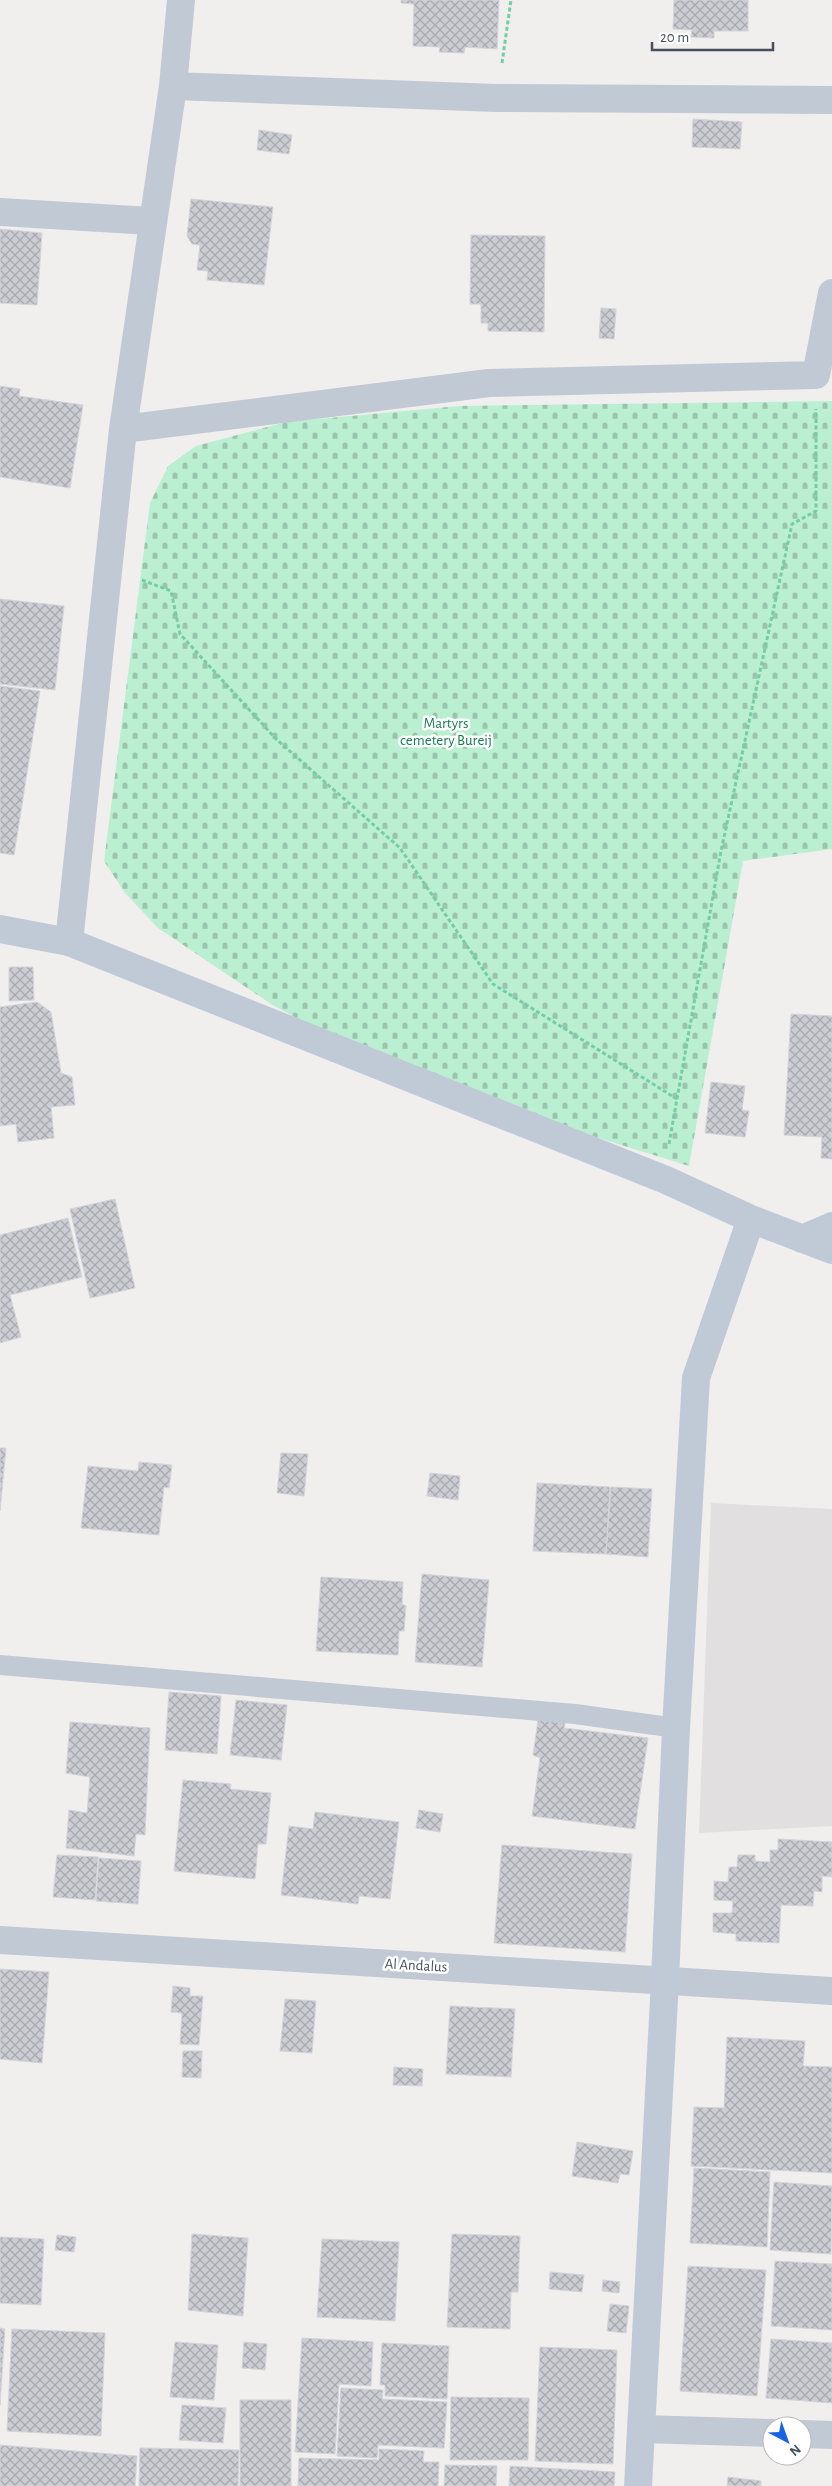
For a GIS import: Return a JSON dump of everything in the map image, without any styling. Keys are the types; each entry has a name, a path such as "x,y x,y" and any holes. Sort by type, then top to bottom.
{"street":[{"path":"69,942 124,429 172,86 181,0"},
{"path":"172,86 496,98 832,100"},
{"path":"0,212 152,221"},
{"path":"124,429 490,383 816,375 832,293"},
{"path":"0,929 69,942 666,1180 751,1219 832,1250"},
{"path":"638,2486 643,2429 676,1728 696,1378 751,1219"},
{"path":"802,1240 832,1226"},
{"name":"Al Andalus","path":"0,1940 832,1991"},
{"path":"643,2429 762,2433"},
{"path":"812,2434 832,2435"}],"lane":[{"path":"0,1665 575,1714 676,1728"}],"path":[{"path":"496,98 511,0"},
{"path":"666,1180 666,1161 721,851 792,524 816,511 816,375"},
{"path":"108,566 171,592 180,634 276,739 400,848 493,984 677,1098"}],"shaded area":[{"path":"711,1503 832,1509 832,1826 699,1833"}],"green space":[{"name":"Martyrs cemetery Bureij","path":"832,401 832,849 743,861 689,1166 408,1079 271,1004 158,928 125,893 104,861 150,503 168,466 196,446 286,422 459,406"}],"building":[{"path":"401,0 499,0 497,49 465,47 464,53 439,52 440,47 413,46 414,4 401,3"},
{"path":"674,0 748,0 748,31 714,31 714,38 691,37 692,30 673,29"},
{"path":"693,119 742,122 740,149 692,147"},
{"path":"259,130 292,135 289,154 257,150"},
{"path":"191,199 273,207 264,285 207,280 208,271 197,270 200,245 192,244 187,236"},
{"path":"0,229 42,233 37,305 0,303"},
{"path":"471,235 545,236 544,332 488,331 488,323 481,323 481,304 470,304"},
{"path":"601,308 616,309 614,339 599,338"},
{"path":"0,386 20,389 19,396 83,405 70,488 0,477"},
{"path":"0,599 64,606 55,690 0,684"},
{"path":"0,686 40,691 14,855 0,853"},
{"path":"9,967 33,967 34,1000 9,1001"},
{"path":"37,1002 51,1012 61,1073 72,1077 75,1105 51,1107 54,1138 18,1142 16,1124 0,1126 0,1007"},
{"path":"791,1014 832,1016 832,1159 821,1158 822,1137 784,1135"},
{"path":"711,1082 745,1086 742,1110 749,1111 745,1137 705,1133"},
{"path":"115,1199 135,1288 90,1298 70,1209"},
{"path":"68,1218 82,1277 10,1295 21,1337 0,1343 0,1235"},
{"path":"0,1448 6,1448 0,1511"},
{"path":"281,1453 308,1454 304,1496 277,1493"},
{"path":"139,1462 172,1465 169,1488 164,1487 159,1535 81,1528 88,1466 138,1471"},
{"path":"430,1473 460,1476 458,1500 427,1496"},
{"path":"537,1483 610,1487 606,1554 533,1551"},
{"path":"611,1487 652,1489 648,1557 606,1554"},
{"path":"422,1574 489,1580 482,1667 415,1662"},
{"path":"321,1577 403,1582 402,1604 406,1606 404,1631 399,1631 398,1655 316,1651"},
{"path":"169,1692 221,1696 217,1754 165,1750"},
{"path":"236,1700 287,1705 281,1760 230,1755"},
{"path":"538,1720 565,1723 564,1728 648,1738 635,1829 532,1816 540,1758 533,1755"},
{"path":"70,1722 150,1728 145,1835 136,1834 134,1856 66,1848 69,1810 87,1813 90,1777 66,1773"},
{"path":"183,1780 231,1784 230,1789 271,1793 266,1844 258,1844 255,1879 174,1871"},
{"path":"419,1810 443,1814 440,1832 416,1828"},
{"path":"315,1812 399,1822 390,1899 359,1896 358,1904 281,1895 289,1826 313,1829"},
{"path":"778,1839 832,1842 832,1877 822,1876 822,1892 814,1891 813,1906 781,1905 779,1943 736,1941 736,1934 713,1932 713,1913 732,1913 733,1901 714,1900 714,1881 728,1882 729,1867 737,1867 738,1855 755,1855 755,1861 770,1862 770,1850 778,1850"},
{"path":"502,1845 632,1854 625,1952 494,1943"},
{"path":"57,1855 98,1857 95,1900 53,1897"},
{"path":"99,1858 141,1861 138,1904 96,1901"},
{"path":"0,1969 49,1972 42,2063 0,2059"},
{"path":"173,1986 190,1988 190,1996 203,1996 199,2045 180,2044 182,2013 171,2012"},
{"path":"285,1999 316,2001 312,2053 280,2051"},
{"path":"450,2006 515,2009 511,2077 446,2074"},
{"path":"727,2037 805,2041 803,2066 832,2067 832,2173 691,2166 694,2107 724,2108"},
{"path":"183,2051 202,2051 201,2078 182,2077"},
{"path":"394,2067 423,2069 422,2086 393,2085"},
{"path":"577,2142 633,2151 629,2175 620,2174 618,2183 572,2176"},
{"path":"694,2168 770,2172 767,2247 690,2243"},
{"path":"774,2182 832,2186 831,2254 770,2250"},
{"path":"192,2234 248,2238 243,2316 188,2310"},
{"path":"452,2234 520,2236 518,2292 511,2292 510,2329 447,2327"},
{"path":"57,2235 76,2237 74,2252 55,2250"},
{"path":"0,2237 44,2239 41,2305 0,2303"},
{"path":"322,2239 399,2242 395,2321 317,2317"},
{"path":"775,2261 832,2264 832,2330 771,2326"},
{"path":"688,2266 766,2270 757,2396 680,2391"},
{"path":"550,2272 584,2275 582,2292 549,2289"},
{"path":"603,2280 620,2282 619,2293 602,2291"},
{"path":"610,2304 629,2306 626,2333 607,2331"},
{"path":"0,2328 5,2329 0,2405"},
{"path":"12,2329 105,2333 101,2436 7,2431"},
{"path":"302,2338 373,2342 371,2386 339,2384 335,2454 295,2452"},
{"path":"771,2339 832,2343 832,2403 766,2398"},
{"path":"175,2342 218,2345 214,2400 170,2397"},
{"path":"244,2342 267,2344 265,2370 242,2368"},
{"path":"382,2343 449,2346 447,2399 385,2396 385,2385 380,2385"},
{"path":"540,2347 617,2350 613,2464 535,2461"},
{"path":"341,2388 383,2390 382,2399 447,2402 444,2448 378,2445 377,2458 337,2456"},
{"path":"451,2397 529,2398 528,2460 450,2460"},
{"path":"240,2400 291,2400 291,2486 240,2486"},
{"path":"182,2405 226,2408 223,2443 179,2440"},
{"path":"0,2445 137,2456 135,2486 0,2486"},
{"path":"140,2448 239,2450 238,2486 139,2486"},
{"path":"379,2449 424,2451 423,2462 439,2462 438,2486 298,2486 299,2458 379,2460"},
{"path":"445,2465 497,2466 496,2486 444,2486"},
{"path":"510,2466 615,2472 614,2486 509,2486"},
{"path":"728,2477 761,2481 761,2486 727,2486"}]}
